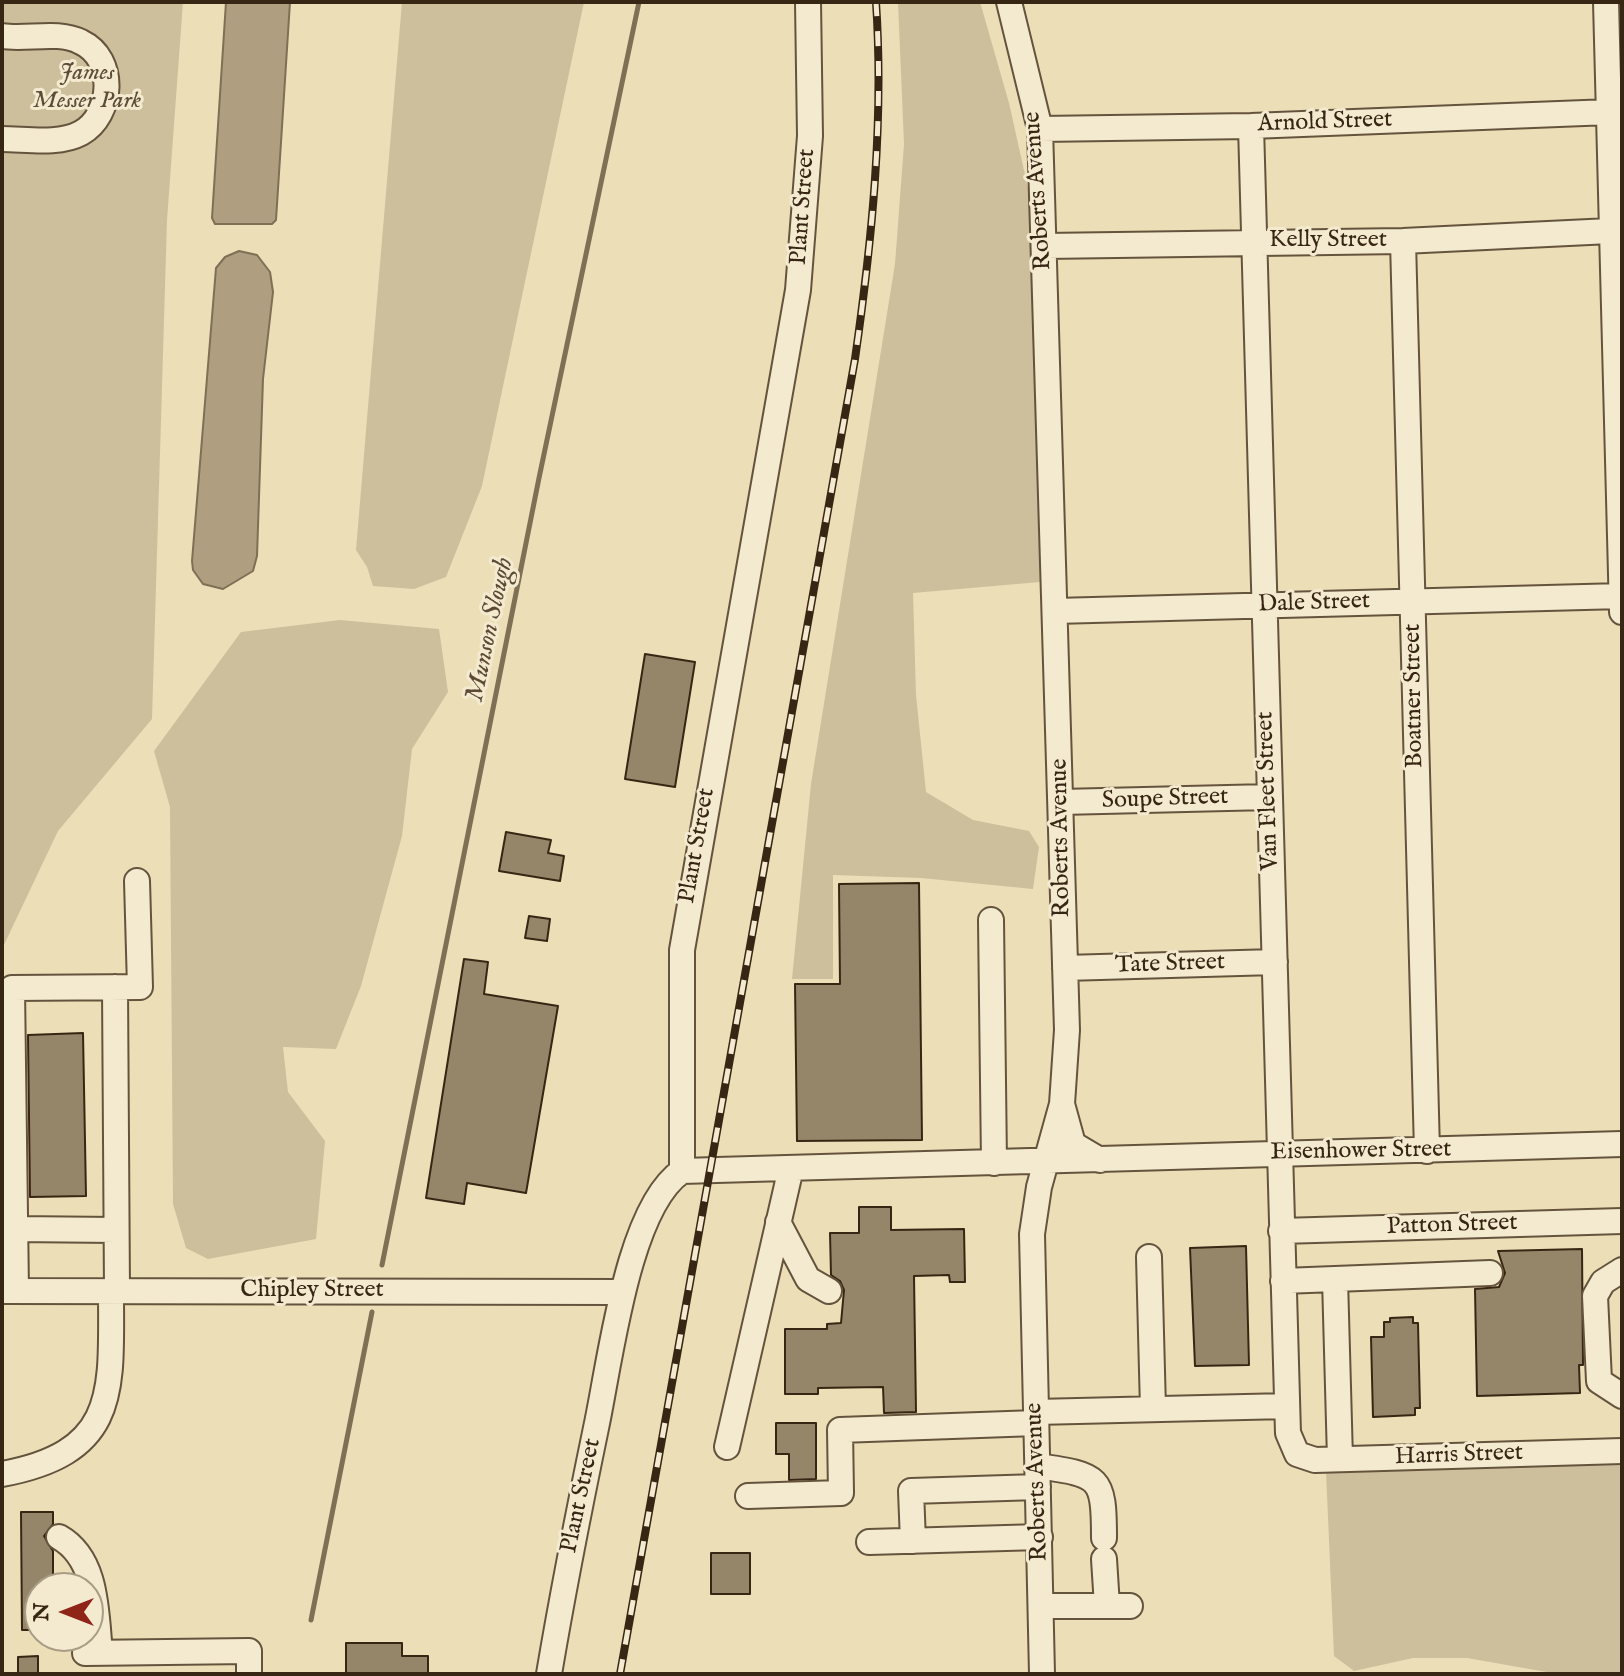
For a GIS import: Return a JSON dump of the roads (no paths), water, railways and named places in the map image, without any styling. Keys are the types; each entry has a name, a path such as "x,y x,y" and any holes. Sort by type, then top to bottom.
{"street":[{"name":"Plant Street","path":"549,1674 623,1292 656,1200 671,1178 682,1171 682,950 798,290 810,136 808,2"},
{"name":"Roberts Avenue","path":"1009,2 1040,129 1065,968 1066,1066 1062,1104 1046,1161 1032,1234 1042,1674"},
{"path":"1606,2 1616,199 1610,231 1622,612"},
{"path":"2,36 59,37 82,42 101,61 107,91 104,108 82,132 67,139 2,139"},
{"name":"Arnold Street","path":"1040,129 1251,126 1610,112"},
{"name":"Van Fleet Street","path":"1251,126 1287,1406 1288,1433 1297,1454"},
{"name":"Kelly Street","path":"1045,246 1403,241 1610,231"},
{"name":"Boatner Street","path":"1403,241 1427,1151"},
{"name":"Dale Street","path":"1055,611 1622,596"},
{"name":"Soupe Street","path":"1061,802 1269,797"},
{"path":"9,1291 15,1229 12,988 140,987 137,881"},
{"path":"991,920 994,1163"},
{"name":"Tate Street","path":"1065,968 1275,962"},
{"path":"2,1474 24,1470 73,1448 103,1413 110,1387 116,1230 115,987"},
{"path":"1062,1104 1073,1144 1100,1160"},
{"name":"Eisenhower Street","path":"682,1171 1622,1144"},
{"path":"727,1447 791,1168"},
{"name":"Patton Street","path":"1281,1231 1622,1221"},
{"path":"778,1222 808,1279 815,1287 829,1291"},
{"path":"15,1229 116,1230"},
{"path":"1149,1257 1153,1409"},
{"path":"1622,1270 1603,1282 1595,1296 1599,1381 1622,1396"},
{"path":"1283,1281 1490,1273"},
{"path":"1335,1279 1340,1459"},
{"name":"Chipley Street","path":"9,1291 623,1292"},
{"path":"748,1496 841,1493 840,1430 1153,1409 1287,1406"},
{"name":"Harris Street","path":"1297,1454 1315,1460 1622,1451"},
{"path":"913,1541 911,1491 1066,1470 1098,1485 1104,1498 1104,1549 1118,1606 1042,1606"},
{"path":"59,1537 74,1545 94,1587 92,1653 249,1651 249,1674"},
{"path":"869,1542 1040,1537"}],"waterway":[{"name":"Munson Slough","path":"382,1265 539,478 639,2"},
{"path":"311,1620 372,1312"}],"railway":[{"path":"620,1674 855,359 875,181 878,92 876,2"}],"park label":[{"name":"James Messer Park","path":"87,88"}]}
